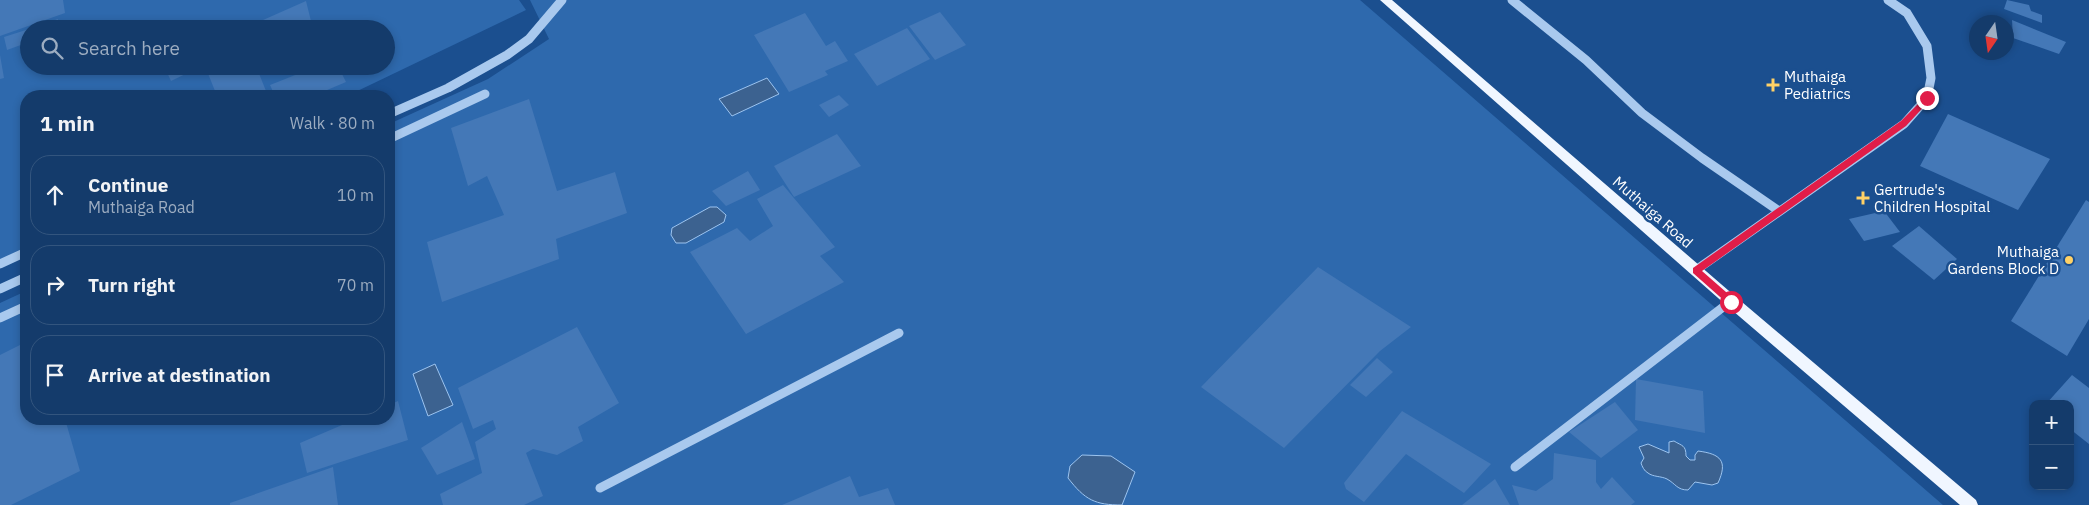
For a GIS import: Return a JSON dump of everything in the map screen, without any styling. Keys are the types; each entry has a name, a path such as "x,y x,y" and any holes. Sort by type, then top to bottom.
{"main road":[{"name":"Muthaiga Road","path":"1385,0 1731,302 1970,505"}],"street":[{"path":"395,111 448,88 507,55 529,39 562,0"},
{"path":"1512,0 1586,60 1642,113 1702,158 1779,211"},
{"path":"1696,270 1904,124 1927,98 1931,78 1927,46 1907,13 1888,0"},
{"path":"395,136 485,94"},
{"path":"0,264 20,255"},
{"path":"0,289 20,280"},
{"path":"1515,466 1731,302"},
{"path":"0,318 20,309"},
{"path":"600,488 899,333"}],"shaded area":[{"path":"0,0 519,0 526,10 395,73 395,20 20,20 20,75 391,75 359,90 20,90 20,254 0,264"},
{"path":"530,0 1360,0 1943,505 0,505 0,303 20,294 20,425 395,425 395,121 488,79 549,39"},
{"path":"767,78 779,94 732,116 719,99"},
{"path":"710,207 717,207 726,215 724,222 686,243 676,243 671,235 672,228"},
{"path":"435,364 453,405 428,416 413,374"},
{"path":"1674,441 1684,448 1686,456 1690,460 1695,460 1695,455 1698,451 1717,457 1722,464 1718,483 1712,485 1695,482 1688,490 1684,490 1667,479 1645,471 1641,463 1644,458 1639,447 1648,444 1669,453 1669,442"},
{"path":"1082,455 1111,456 1135,472 1122,505 1105,504 1091,500 1080,492 1068,478 1070,466"}],"building":[{"path":"0,0 63,0 65,13 45,20 20,20 20,29 0,36"},
{"path":"2007,0 2029,5 2031,11 2042,15 2042,23 2004,9"},
{"path":"306,1 311,20 263,20"},
{"path":"940,12 966,45 935,60 909,26"},
{"path":"805,13 826,46 835,41 848,61 825,71 828,75 789,92 754,35"},
{"path":"2014,21 2066,42 2059,54 2014,38"},
{"path":"907,28 930,59 877,86 854,54"},
{"path":"20,32 20,45 7,50 4,37"},
{"path":"0,55 4,78 0,79"},
{"path":"168,75 183,75 171,81"},
{"path":"209,75 260,75 266,90 215,90"},
{"path":"295,75 342,75 346,82 327,90 272,90 270,85"},
{"path":"839,95 849,105 829,117 819,105"},
{"path":"529,99 557,191 615,172 627,213 556,239 559,259 442,302 427,242 504,215 487,176 468,186 451,128"},
{"path":"1948,114 2050,159 2018,210 1920,166"},
{"path":"837,134 861,166 794,197 774,166"},
{"path":"748,171 760,190 726,206 712,191"},
{"path":"783,185 835,247 820,256 844,282 746,334 690,252 737,228 750,241 773,226 757,199"},
{"name":"Muthaiga Gardens Block D","path":"2086,200 2089,202 2089,319 2067,356 2011,321"},
{"path":"1884,211 1900,232 1864,241 1849,219"},
{"path":"1919,226 1957,259 1934,280 1892,246"},
{"path":"1318,267 1411,327 1380,351 1284,448 1201,387"},
{"path":"577,327 619,403 578,427 583,441 557,455 533,449 526,453 543,496 524,505 443,505 440,494 482,473 475,442 496,429 493,420 473,429 458,388"},
{"path":"20,345 20,425 67,425 80,471 11,505 0,505 0,355"},
{"path":"1377,358 1393,372 1366,397 1350,385"},
{"path":"2072,375 2089,388 2089,444 2074,432 2074,400 2050,400"},
{"path":"1636,379 1703,391 1705,433 1635,420"},
{"path":"398,401 408,440 307,473 300,443 342,425 395,425 395,402"},
{"path":"1615,402 1638,430 1601,458 1569,432"},
{"path":"1402,411 1491,464 1464,493 1406,454 1364,502 1346,489 1344,483"},
{"path":"462,422 475,459 437,475 421,448"},
{"path":"1554,453 1596,460 1596,482 1601,489 1612,477 1635,502 1631,505 1519,505 1512,485 1536,491 1553,479"},
{"path":"333,467 338,505 230,505 230,503"},
{"path":"850,476 859,497 888,488 895,505 782,505"},
{"path":"1495,479 1510,505 1462,505"}],"place":[{"name":"Muthaiga Pediatrics","path":"1773,85"},
{"name":"Gertrude's Children Hospital","path":"1863,198"},
{"name":"Muthaiga Gardens Block D","path":"2069,260"}],"route":[{"path":"1731,302 1696,270 1904,124 1927,98"}]}
